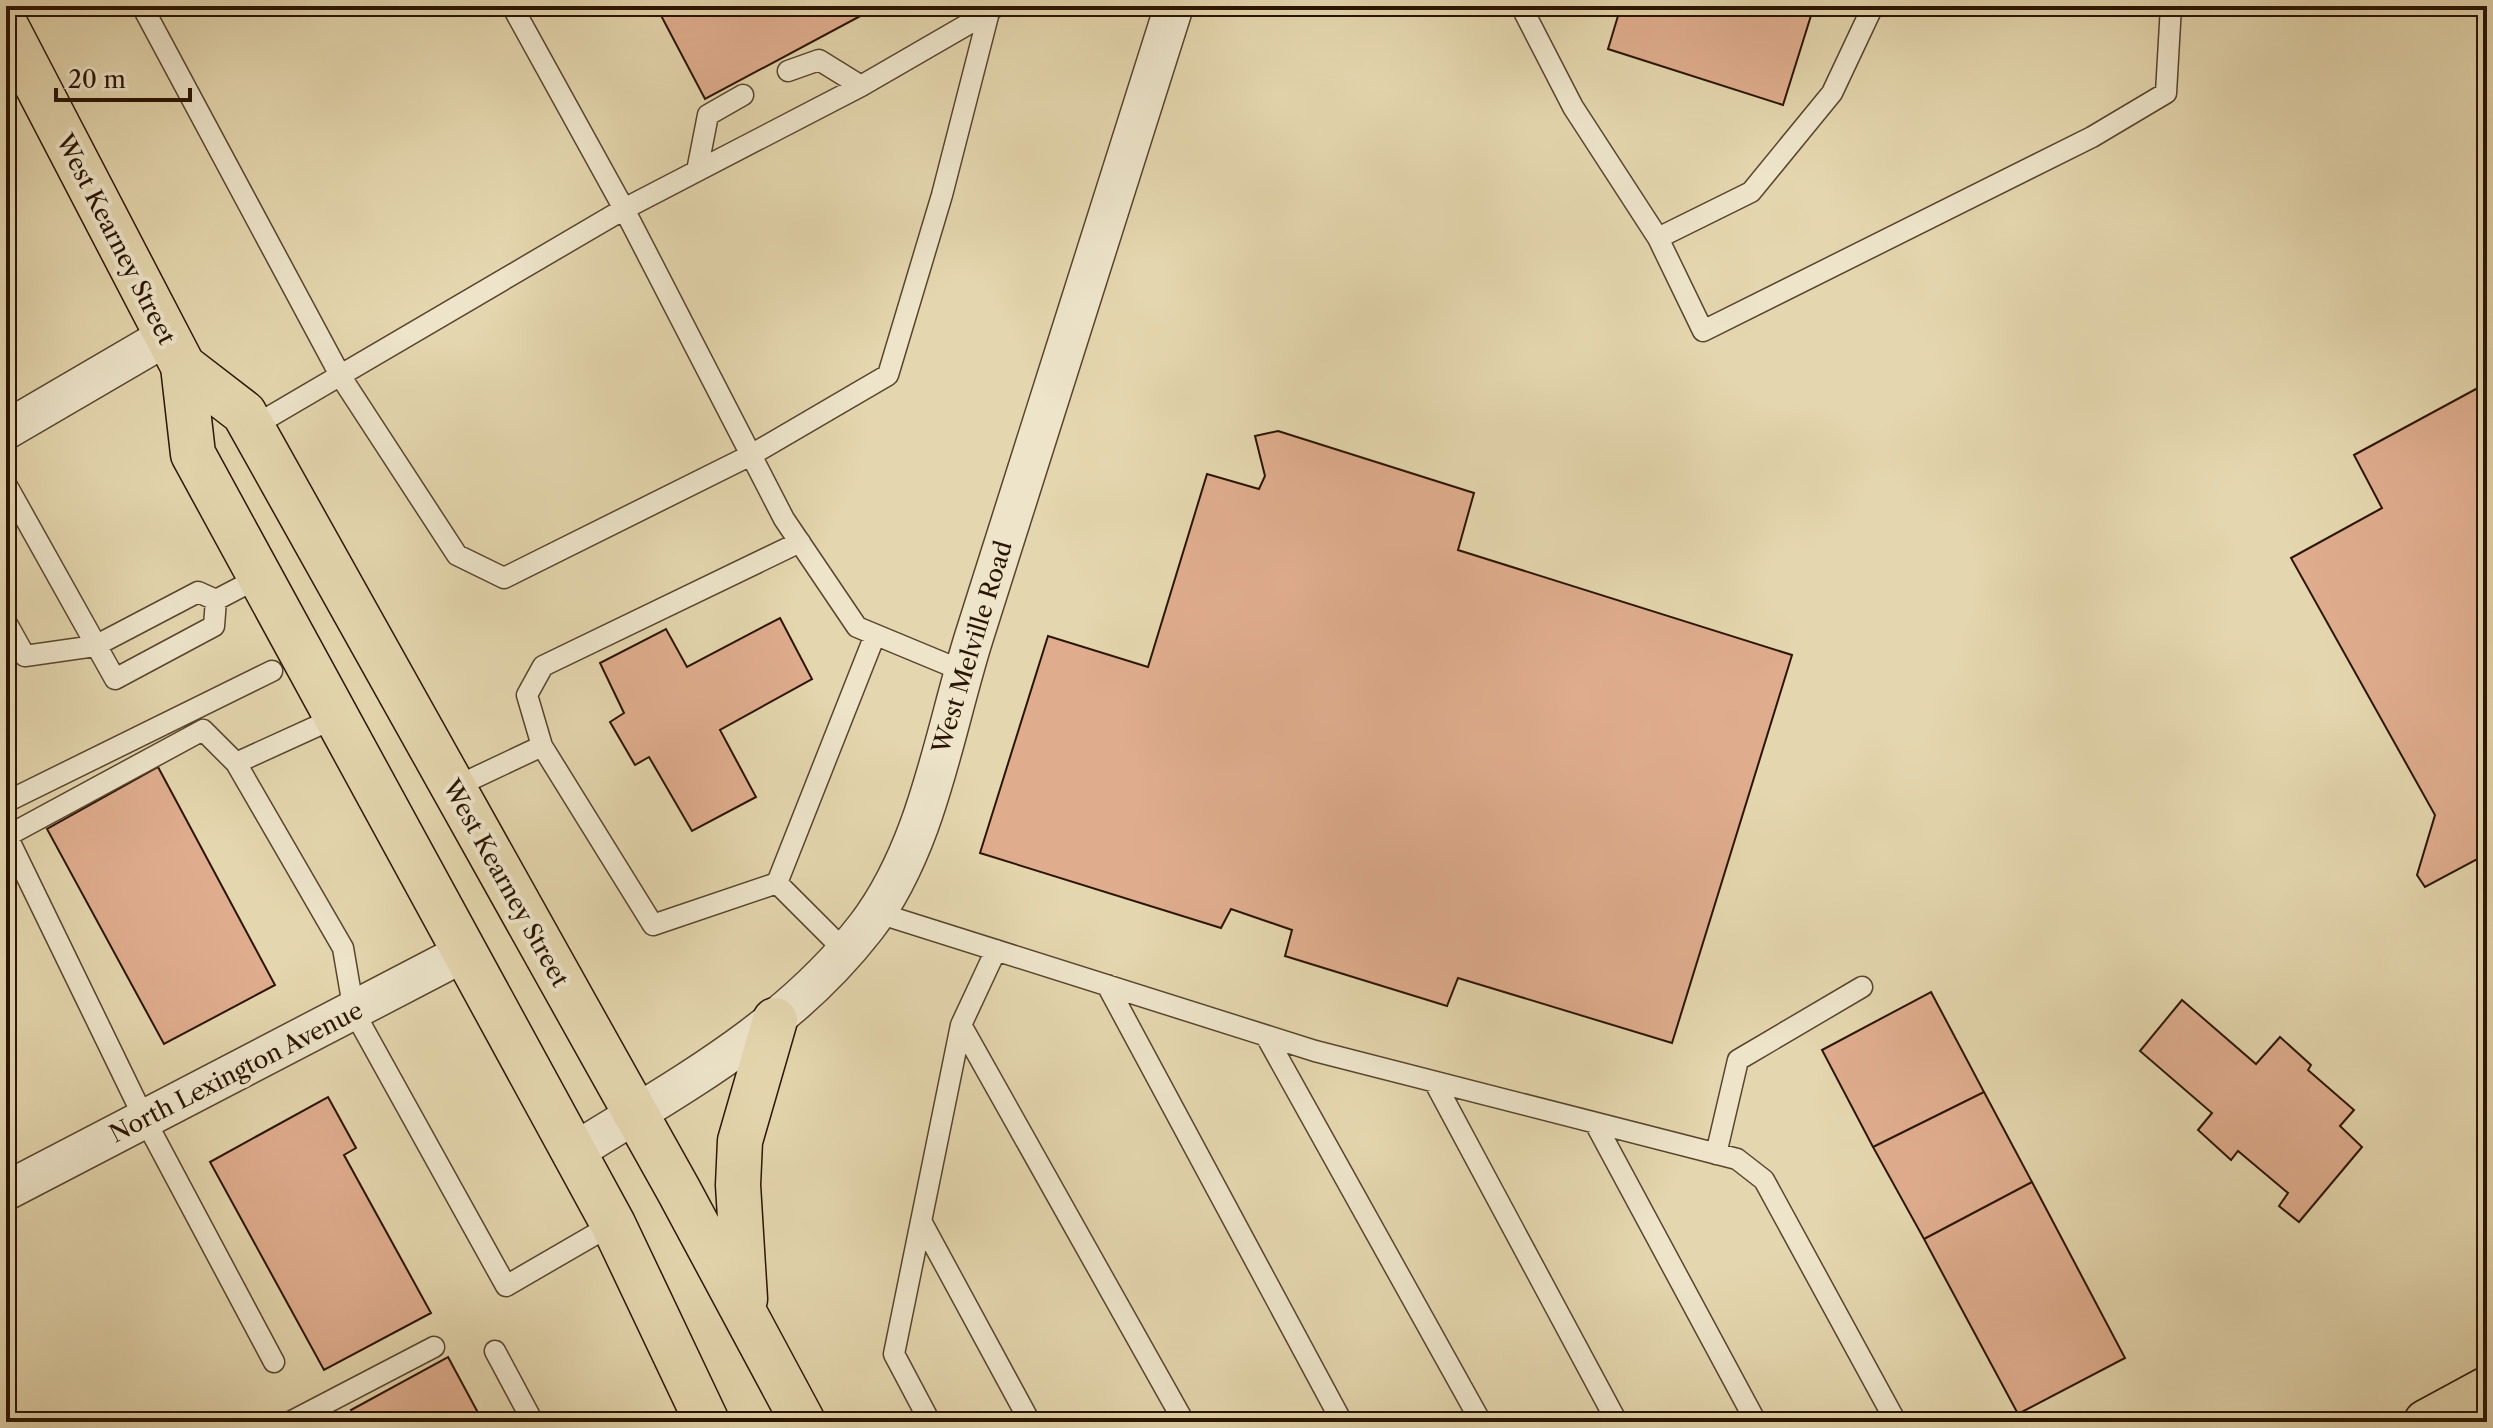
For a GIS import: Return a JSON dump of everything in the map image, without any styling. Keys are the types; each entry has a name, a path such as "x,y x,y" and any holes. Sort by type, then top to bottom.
{"main road":[{"name":"West Kearney Street","path":"6,26 175,351 193,454 613,1224 707,1422"},
{"name":"West Kearney Street","path":"175,351 244,413 635,1113 803,1422"},
{"path":"748,1321 739,1210 740,1141 775,1020"},
{"path":"2426,1422 2487,1389"}],"street":[{"name":"West Melville Road","path":"574,1152 725,1060 775,1020 827,973 845,951 875,912 902,863 928,797 963,671 1172,8"},
{"path":"6,430 175,351"},
{"name":"North Lexington Avenue","path":"6,1191 465,952"}],"lane":[{"path":"142,6 341,377 457,555 504,578 751,455 888,375 942,195 992,9"},
{"path":"512,6 624,209 751,455 800,542 857,627 963,671"},
{"path":"1521,6 1573,107 1658,238 1703,331 2092,137 2166,93 2171,6"},
{"path":"1658,238 1751,192 1832,93 1873,6"},
{"path":"252,427 624,209 861,86 992,9"},
{"path":"788,71 819,60 861,86"},
{"path":"697,171 708,115 743,95"},
{"path":"7,487 115,679 214,626 216,600"},
{"path":"800,542 543,666 527,695 542,746 653,925 777,883 875,635"},
{"path":"216,600 260,577"},
{"path":"6,622 25,656 95,646 198,592 216,600"},
{"path":"6,802 272,671"},
{"path":"236,763 337,717"},
{"path":"274,1362 144,1118 7,836 203,730 236,763 343,948 354,1012 506,1286 613,1224"},
{"path":"453,788 542,746"},
{"path":"777,883 845,951"},
{"path":"875,912 1266,1036 1435,1083 1737,1159 1764,1180 1896,1422"},
{"path":"930,1422 894,1354 961,1025 996,950"},
{"path":"1107,985 1342,1422"},
{"path":"1716,1154 1738,1060 1862,987"},
{"path":"961,1025 1184,1422"},
{"path":"1266,1036 1481,1422"},
{"path":"1435,1083 1617,1422"},
{"path":"1595,1123 1756,1422"},
{"path":"921,1221 1030,1422"},
{"path":"290,1422 434,1347"},
{"path":"495,1351 533,1422"}],"building":[{"path":"656,6 879,6 705,99"},
{"path":"1621,6 1814,6 1783,105 1608,49"},
{"path":"2487,383 2487,854 2425,887 2417,875 2435,815 2291,558 2382,508 2354,455"},
{"path":"1278,431 1474,493 1458,550 1792,655 1672,1043 1458,978 1447,1006 1285,956 1292,930 1231,909 1221,928 980,853 1048,636 1148,667 1207,474 1259,489 1265,476 1255,436"},
{"path":"780,618 812,679 720,730 756,797 692,831 649,757 635,765 610,722 624,713 600,663 666,629 687,667"},
{"path":"158,767 275,985 164,1044 47,829"},
{"path":"1931,992 1984,1092 1873,1147 1822,1050"},
{"path":"2182,1000 2256,1064 2280,1037 2311,1065 2308,1070 2354,1110 2340,1126 2362,1147 2299,1222 2279,1206 2288,1193 2238,1151 2231,1160 2198,1130 2212,1113 2140,1051"},
{"path":"1984,1092 2032,1182 1924,1239 1873,1147"},
{"path":"328,1097 356,1148 344,1155 431,1313 324,1370 210,1162"},
{"path":"2032,1182 2125,1358 2018,1414 1924,1239"},
{"path":"448,1357 483,1422 357,1422 351,1410"}]}
